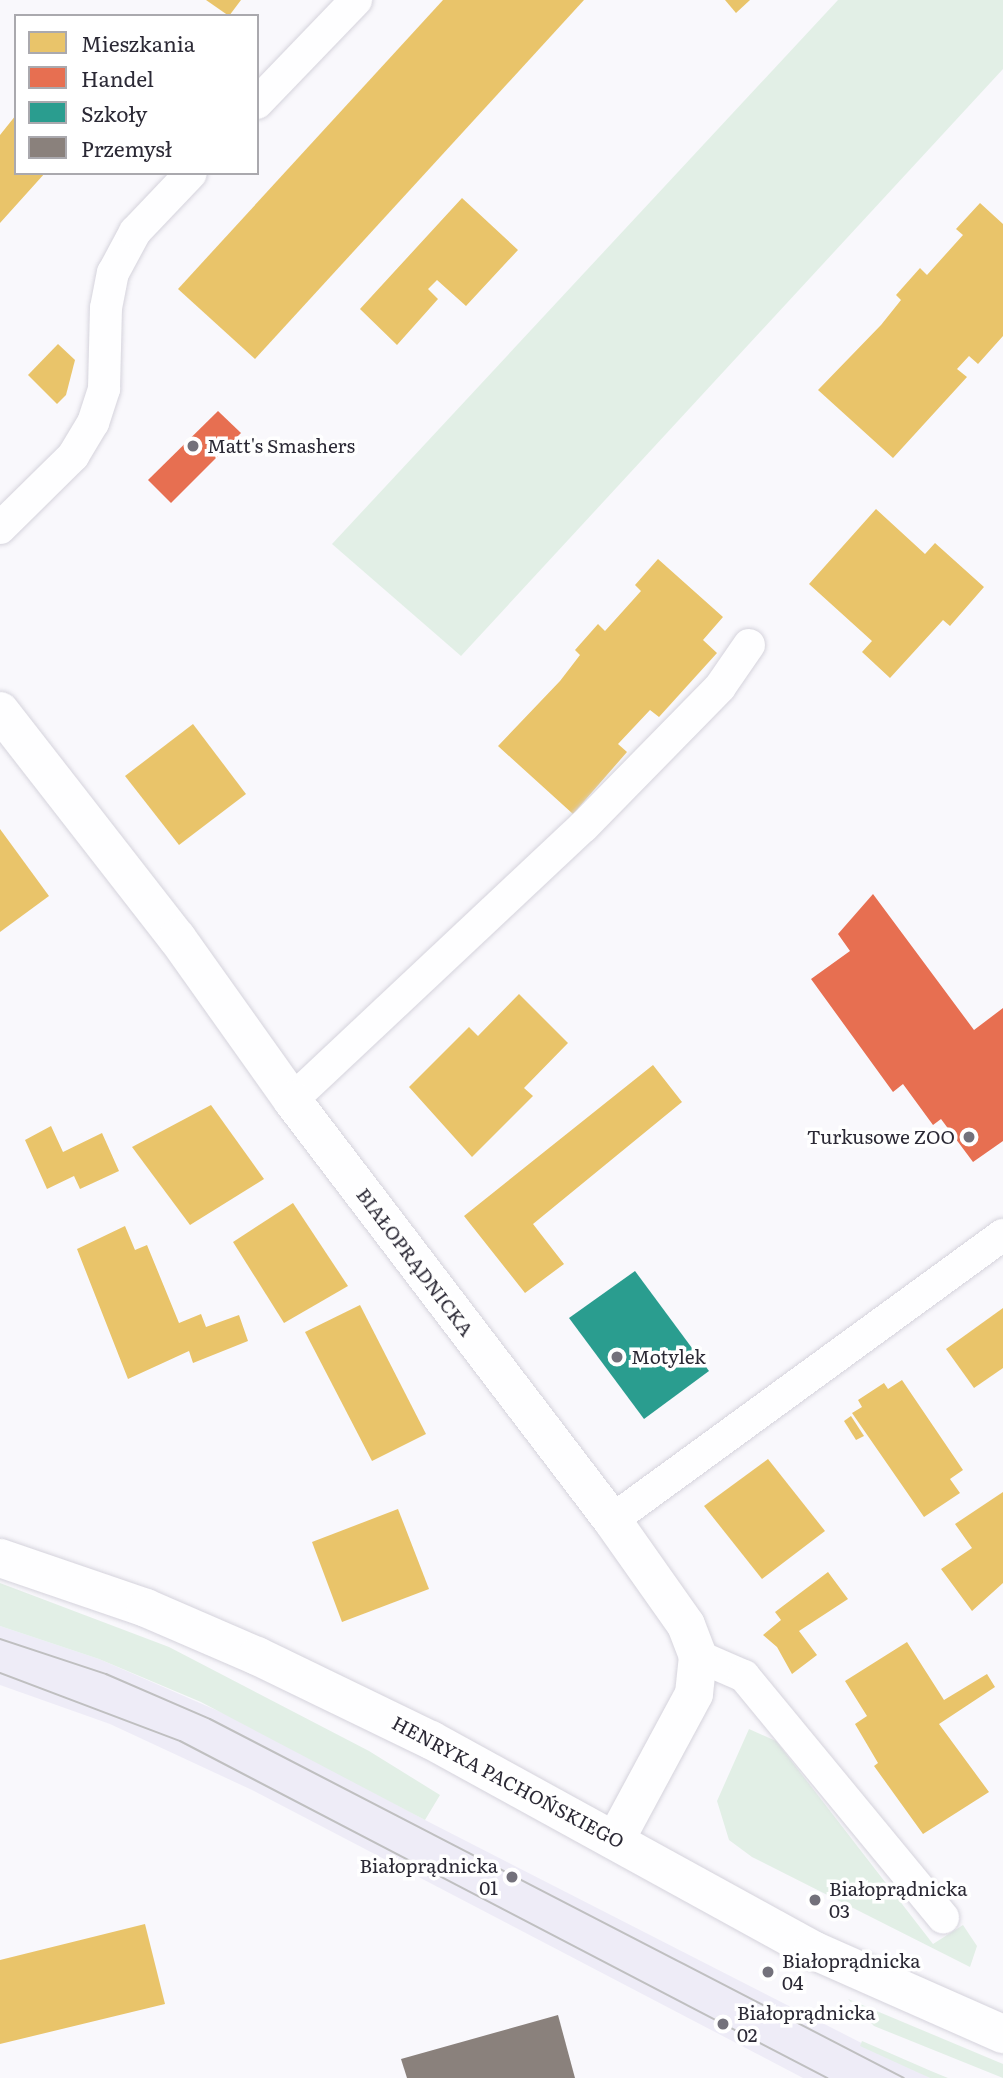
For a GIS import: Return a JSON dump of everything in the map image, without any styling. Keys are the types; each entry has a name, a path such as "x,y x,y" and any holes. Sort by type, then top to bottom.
{"street":[{"name":"BIAŁOPRĄDNICKA","path":"0,711 177,938 292,1100 612,1520 676,1608 698,1656"},
{"name":"HENRYKA PACHOŃSKIEGO","path":"0,1558 146,1608 257,1656 431,1740 616,1839 814,1950 1003,2034"},
{"path":"616,1839 694,1694 698,1656"}],"lane":[{"path":"259,101 356,0"},
{"path":"0,528 73,456 93,423 104,389 106,308 113,273 135,232 189,175"},
{"path":"292,1100 583,827 720,687 749,645"},
{"path":"612,1520 1003,1235"},
{"path":"698,1656 744,1676 943,1917"}],"shaded area":[{"path":"838,0 1003,0 1003,69 461,656 332,544"},
{"path":"0,1583 169,1647 369,1751 440,1795 425,1820 201,1702 99,1659 0,1626"},
{"path":"0,1626 99,1659 248,1724 425,1820 930,2078 803,2078 252,1790 110,1724 0,1685"},
{"path":"749,1729 776,1741 933,1944 963,1925 977,1946 970,1967 752,1857 729,1840 717,1801"},
{"path":"848,1999 1003,2064 1003,2078 874,2026"},
{"path":"862,2041 948,2078 930,2078 860,2046"}],"building: Mieszkania":[{"path":"206,0 241,0 230,14 226,14"},
{"path":"443,0 584,0 255,359 178,289"},
{"path":"725,0 750,0 736,13"},
{"path":"14,118 14,175 43,175 0,223 0,135"},
{"path":"462,198 518,250 466,306 437,280 428,289 438,299 397,345 360,309"},
{"path":"980,203 1003,224 1003,336 978,364 969,356 957,369 967,377 893,458 818,390 881,325 901,300 896,295 920,268 927,275 963,235 956,229"},
{"path":"58,344 75,360 66,395 57,404 28,375"},
{"path":"876,509 925,554 935,543 984,587 950,626 943,620 890,678 862,652 872,641 809,584"},
{"path":"658,559 723,617 703,640 717,653 659,717 650,710 618,744 627,752 573,814 498,746 560,681 580,655 575,650 598,624 605,631 641,591 635,585"},
{"path":"193,724 246,794 179,845 125,776"},
{"path":"0,829 49,896 0,932"},
{"path":"519,994 568,1043 524,1088 533,1096 472,1157 409,1087 469,1027 478,1036"},
{"path":"653,1065 682,1102 533,1224 564,1264 525,1293 464,1216"},
{"path":"211,1105 264,1179 190,1225 132,1147"},
{"path":"51,1126 63,1152 102,1133 119,1171 80,1189 74,1176 47,1189 25,1140"},
{"path":"293,1203 348,1286 284,1323 233,1242"},
{"path":"125,1226 135,1250 147,1245 179,1323 201,1314 206,1327 239,1315 248,1341 193,1363 189,1351 128,1379 77,1249"},
{"path":"360,1305 426,1434 372,1461 305,1332"},
{"path":"1003,1308 1003,1368 974,1388 946,1349"},
{"path":"902,1380 963,1470 950,1479 960,1493 924,1517 852,1413 862,1407 858,1400 884,1383 888,1389"},
{"path":"851,1416 864,1436 856,1440 844,1421"},
{"path":"768,1459 825,1531 762,1579 704,1506"},
{"path":"1003,1492 1003,1583 972,1611 941,1569 972,1548 955,1524"},
{"path":"398,1509 429,1589 342,1622 312,1542"},
{"path":"828,1572 848,1599 799,1631 817,1655 792,1674 777,1647 763,1635 781,1620 775,1612"},
{"path":"907,1642 944,1700 987,1674 995,1687 939,1724 989,1792 923,1834 874,1766 878,1763 855,1724 867,1716 845,1681"},
{"path":"145,1924 165,2004 0,2044 0,1960"}],"building: Handel":[{"path":"218,411 241,433 171,503 148,480"},
{"path":"873,894 974,1030 1003,1008 1003,1141 973,1162 941,1119 933,1125 903,1084 893,1092 811,979 850,951 838,934"}],"building: Szkoły":[{"path":"635,1271 709,1371 644,1419 569,1318"}],"building: Przemysł":[{"path":"558,2015 575,2078 407,2078 401,2059"}],"tram line":[{"path":"0,1639 106,1674 210,1719 904,2078"},
{"path":"0,1673 180,1741 827,2078"}],"place":[{"name":"Matt's Smashers","path":"193,446"},
{"name":"Turkusowe ZOO","path":"969,1137"},
{"name":"Motylek","path":"617,1357"},
{"name":"Białoprądnicka 01","path":"512,1877"},
{"name":"Białoprądnicka 03","path":"815,1900"},
{"name":"Białoprądnicka 04","path":"768,1972"},
{"name":"Białoprądnicka 02","path":"723,2024"}]}
